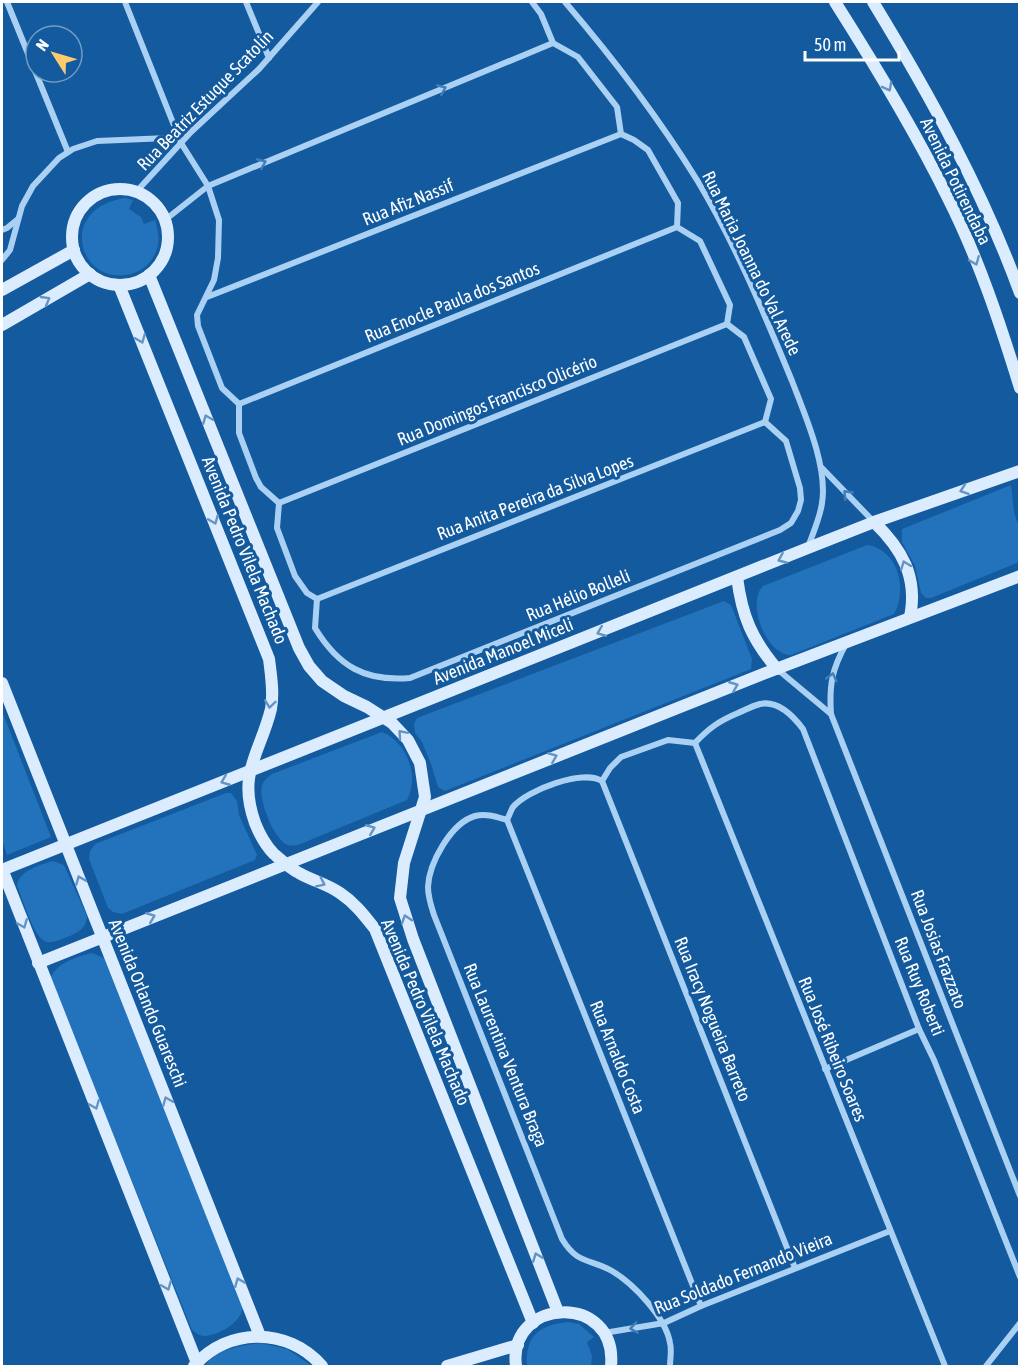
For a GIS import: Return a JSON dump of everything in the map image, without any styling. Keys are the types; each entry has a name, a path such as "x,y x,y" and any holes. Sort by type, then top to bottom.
{"street":[{"path":"7,2 68,153"},
{"path":"125,2 181,143 208,186 219,220 220,236 214,280 197,315 198,326 222,388 239,404 239,433 256,478 261,487 279,503 276,517 277,528 295,576 307,593 317,599"},
{"path":"246,2 269,58"},
{"name":"Rua Beatriz Estuque Scatolin","path":"136,192 181,143 269,58 318,2"},
{"path":"532,2 542,14 554,43 578,57 617,107 621,134 648,150 678,203 677,227 700,241 730,305 727,324 744,336 771,399 765,422"},
{"name":"Rua Maria Joanna do Val Arede","path":"565,2 621,70 660,123 698,182 772,332 799,399 820,466 822,503 808,548"},
{"name":"Avenida Potirendaba","path":"835,2 884,78 948,197 1002,331 1020,388"},
{"name":"Avenida Potirendaba","path":"873,2 920,79 962,162 1006,255 1020,293"},
{"path":"165,220 208,186 554,43"},
{"path":"2,260 10,250 22,206 33,186 59,158 97,141 168,138 178,134"},
{"name":"Rua Afiz Nassif","path":"207,297 621,134"},
{"path":"108,191 136,192 154,203 165,220 168,238 165,255 149,276 135,283 119,285 99,280 80,263 74,250 73,231 79,213 85,205 108,191"},
{"path":"2,230 8,228 18,218"},
{"name":"Rua Enocle Paula dos Santos","path":"239,404 677,227"},
{"path":"2,290 74,250"},
{"path":"2,325 90,274"},
{"name":"Avenida Pedro Vilela Machado","path":"149,276 299,648 309,666 322,681 392,723 408,740 420,763 426,797 404,863 400,898 405,917 558,1312"},
{"name":"Avenida Pedro Vilela Machado","path":"119,285 269,659 272,683 271,707 247,786 250,808 258,831 272,852 299,873 320,881 341,894 359,908 375,929 533,1323"},
{"name":"Rua Domingos Francisco Olicério","path":"279,503 727,324"},
{"name":"Rua Hélio Bolleli","path":"317,599 315,628 334,655 349,667 379,678 410,678 780,531 791,523 801,500 786,441 765,422"},
{"name":"Rua Anita Pereira da Silva Lopes","path":"317,599 765,422"},
{"name":"Rua Maria Joanna do Val Arede","path":"820,466 874,522"},
{"name":"Avenida Manoel Miceli","path":"2,870 874,522 1020,471"},
{"path":"874,522 892,540 903,558 912,582 914,600 910,617"},
{"path":"38,963 777,669 1020,576"},
{"path":"738,577 740,602 748,626 760,648 777,669"},
{"name":"Rua Josias Frazzato","path":"847,643 836,662 830,688 831,714 1020,1196"},
{"name":"Rua Josias Frazzato","path":"777,669 831,714"},
{"name":"Avenida Orlando Guareschi","path":"2,683 260,1336"},
{"name":"Rua Ruy Roberti","path":"694,743 717,722 762,703 776,705 794,718 803,729 1020,1277"},
{"path":"507,820 513,807 526,796 566,779 596,778 602,781 621,757 668,740 694,743"},
{"name":"Rua José Ribeiro Soares","path":"694,743 945,1366"},
{"name":"Rua Iracy Nogueira Barreto","path":"602,781 795,1268"},
{"name":"Rua Laurentina Ventura Braga","path":"507,820 490,815 476,816 459,824 448,837 438,855 428,887 434,915 562,1239 570,1252 580,1259 612,1271 634,1288 664,1323"},
{"name":"Rua Arnaldo Costa","path":"507,820 701,1306"},
{"path":"2,870 195,1365 210,1352 226,1343 260,1336 280,1339 298,1346 322,1366"},
{"path":"825,1069 920,1029"},
{"name":"Rua Soldado Fernando Vieira","path":"604,1333 664,1323 890,1231"},
{"path":"516,1366 518,1345 524,1333 533,1323 558,1312 576,1313 599,1326 611,1350 611,1366"},
{"path":"664,1323 671,1344 670,1366"},
{"path":"986,1366 1020,1323"},
{"path":"447,1366 518,1345"}],"shaded area":[{"path":"125,198 133,200 129,209 141,217 144,224 155,220 158,232 156,253 147,265 135,273 109,274 96,267 87,257 82,243 83,229 90,216 104,205"},
{"path":"1011,485 1014,512 1019,527 1019,562 931,598 926,598 921,593 915,566 902,542 902,529"},
{"path":"867,545 878,548 886,554 893,562 897,572 900,594 894,614 791,655 782,653 774,647 761,627 758,615 758,594 763,586"},
{"path":"724,601 731,605 752,659 751,669 445,791 438,787 422,742 415,733 414,724 417,718"},
{"path":"2,711 51,837 7,855 2,840"},
{"path":"382,732 398,744 409,761 412,781 407,800 298,845 291,846 284,843 275,832 264,807 261,791 265,780 272,774"},
{"path":"231,793 237,801 239,815 257,855 255,860 122,914 108,908 89,859 90,851 95,844"},
{"path":"53,861 64,865 87,916 82,929 70,936 47,942 33,926 17,885 26,872"},
{"path":"92,953 104,958 243,1307 234,1323 211,1335 203,1336 192,1330 50,978 53,972 63,964"},
{"path":"568,1322 579,1324 594,1337 587,1342 592,1356 591,1366 527,1366 528,1347 536,1334 549,1326"},
{"path":"260,1343 287,1349 312,1366 205,1366 222,1352"}]}
